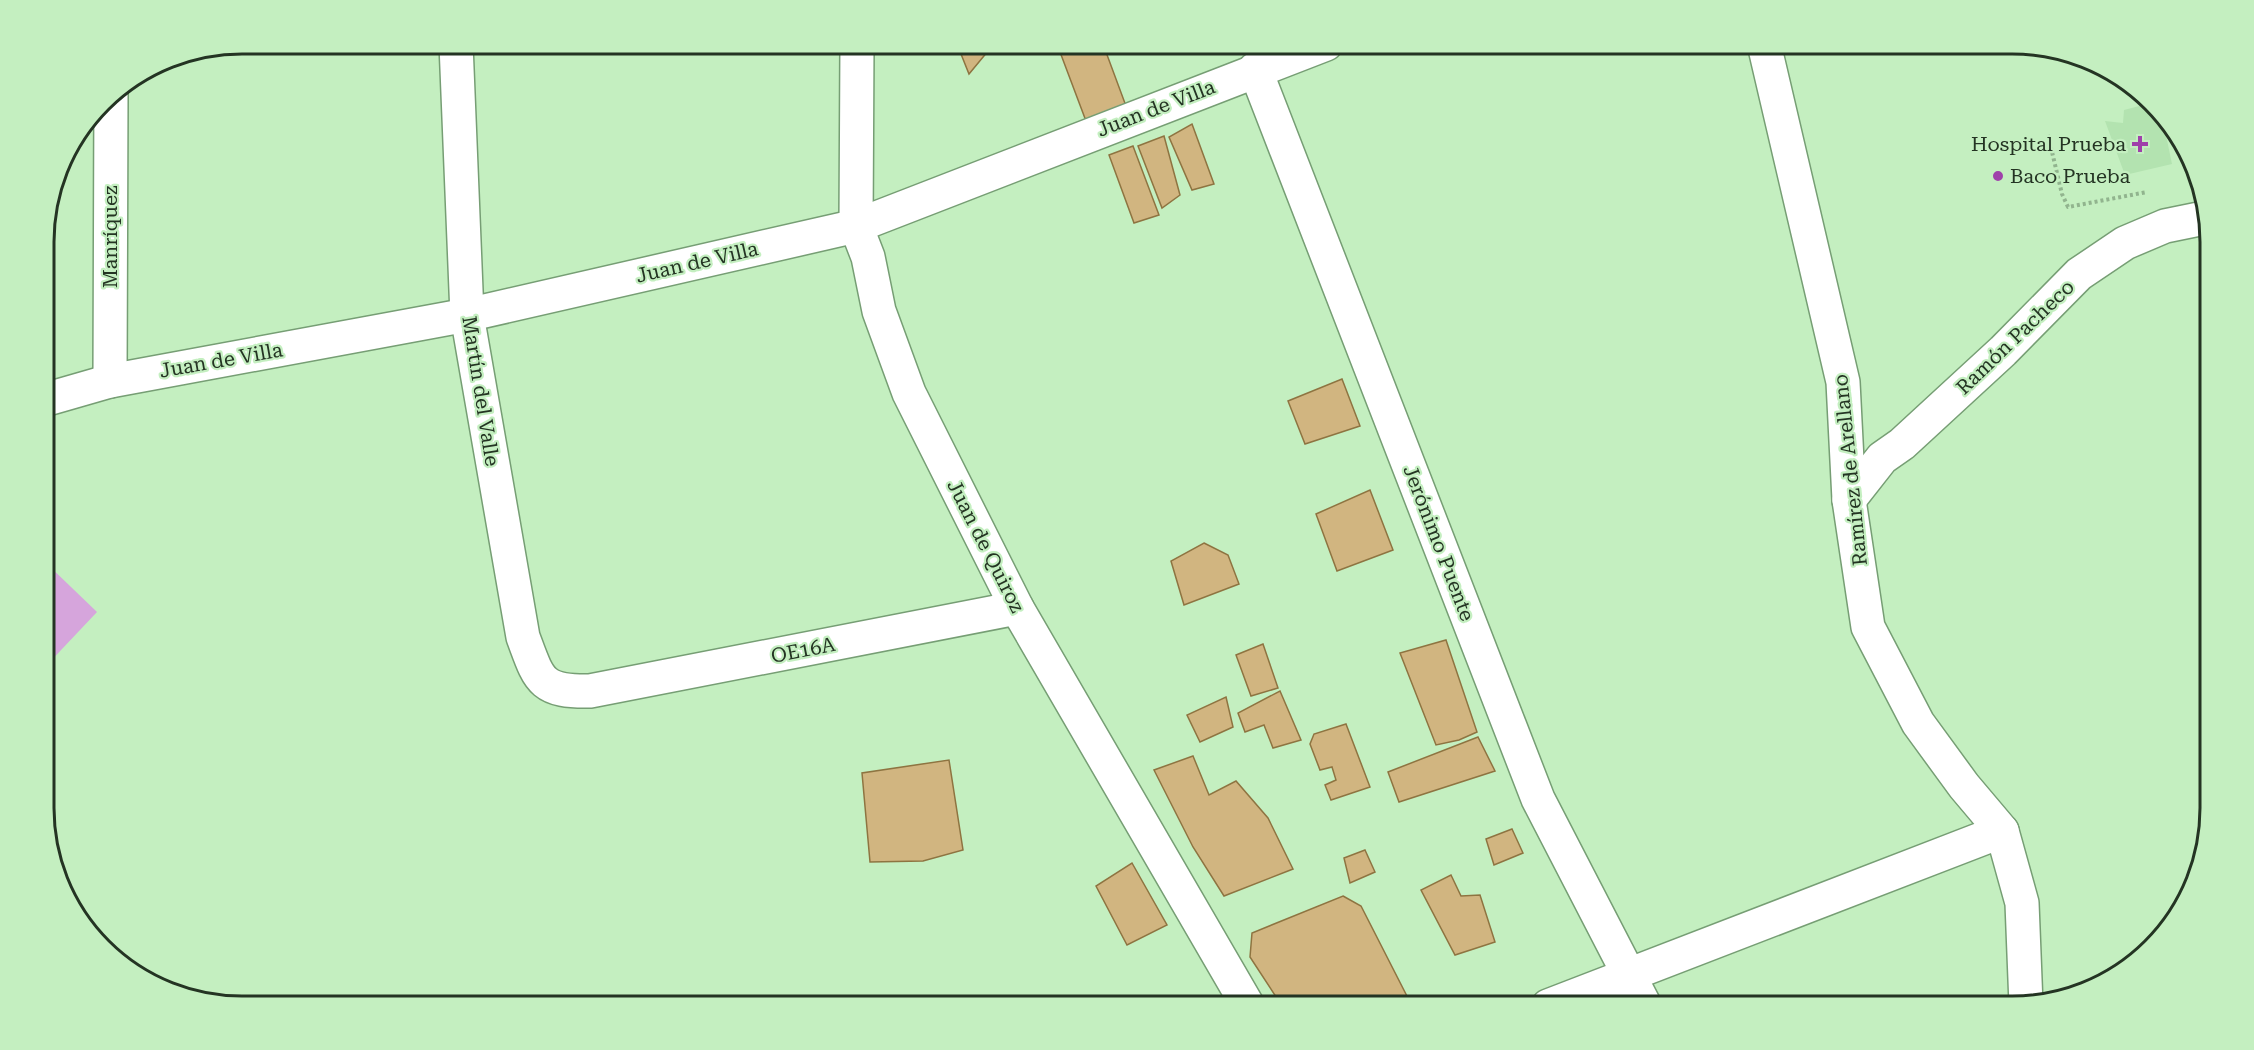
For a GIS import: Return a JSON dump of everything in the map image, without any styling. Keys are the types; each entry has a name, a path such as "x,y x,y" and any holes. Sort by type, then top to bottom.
{"street":[{"name":"Martín del Valle","path":"456,54 467,315 523,637 536,673 551,688 565,692 590,692"},
{"name":"Juan de Quiroz","path":"857,54 856,226 868,257 879,311 909,393 1017,608 1242,996"},
{"name":"Juan de Villa","path":"54,397 110,381 467,315 856,226 1298,54"},
{"name":"Ramírez de Arellano","path":"1766,54 1843,382 1850,500 1868,627 1918,723 1964,786 2002,831 2022,903 2026,996"},
{"name":"Jerónimo Puente","path":"1255,69 1538,800 1640,996"},
{"name":"Manríquez","path":"110,381 111,108"},
{"name":"Ramón Pacheco","path":"1850,500 1882,458 1902,444 2003,351 2079,274 2125,243 2165,226 2198,219"},
{"name":"OE16A","path":"590,692 1017,608"},
{"path":"1574,996 2002,831"}],"path":[{"path":"2048,135 2062,194 2068,207 2149,192"}],"shaded area":[{"name":"Hospital Prueba","path":"2141,106 2145,109 2166,135 2172,164 2125,175 2105,121 2123,123 2124,110"},
{"path":"54,571 97,612 54,657"}],"building":[{"path":"961,54 986,54 969,74"},
{"path":"1061,54 1107,54 1126,106 1086,121"},
{"path":"1192,124 1214,184 1192,190 1169,137"},
{"path":"1164,136 1180,195 1162,208 1138,146"},
{"path":"1133,146 1159,215 1134,223 1109,155"},
{"path":"1342,379 1360,426 1305,444 1288,401"},
{"path":"1370,490 1393,550 1337,571 1316,514"},
{"path":"1204,543 1228,555 1239,584 1184,605 1171,561"},
{"path":"1446,640 1477,732 1459,740 1436,745 1400,653"},
{"path":"1263,644 1278,688 1251,696 1236,655"},
{"path":"1280,691 1301,740 1273,748 1264,725 1245,732 1238,713"},
{"path":"1226,697 1233,727 1200,742 1187,715"},
{"path":"1346,724 1370,787 1331,800 1325,785 1336,780 1332,767 1320,770 1310,744 1314,734"},
{"path":"1478,737 1495,771 1399,802 1388,772"},
{"path":"1193,756 1209,795 1236,781 1268,818 1293,869 1224,896 1193,847 1154,770"},
{"path":"949,760 963,850 923,861 870,862 862,773"},
{"path":"1512,829 1523,853 1494,865 1486,839"},
{"path":"1365,850 1375,872 1350,883 1344,858"},
{"path":"1132,863 1167,925 1127,945 1096,886"},
{"path":"1451,875 1461,896 1480,895 1495,942 1455,955 1421,890"},
{"path":"1343,896 1361,906 1407,996 1275,996 1250,957 1252,933"}],"place":[{"name":"Hospital Prueba","path":"2140,144"},
{"name":"Baco Prueba","path":"1998,176"}]}
